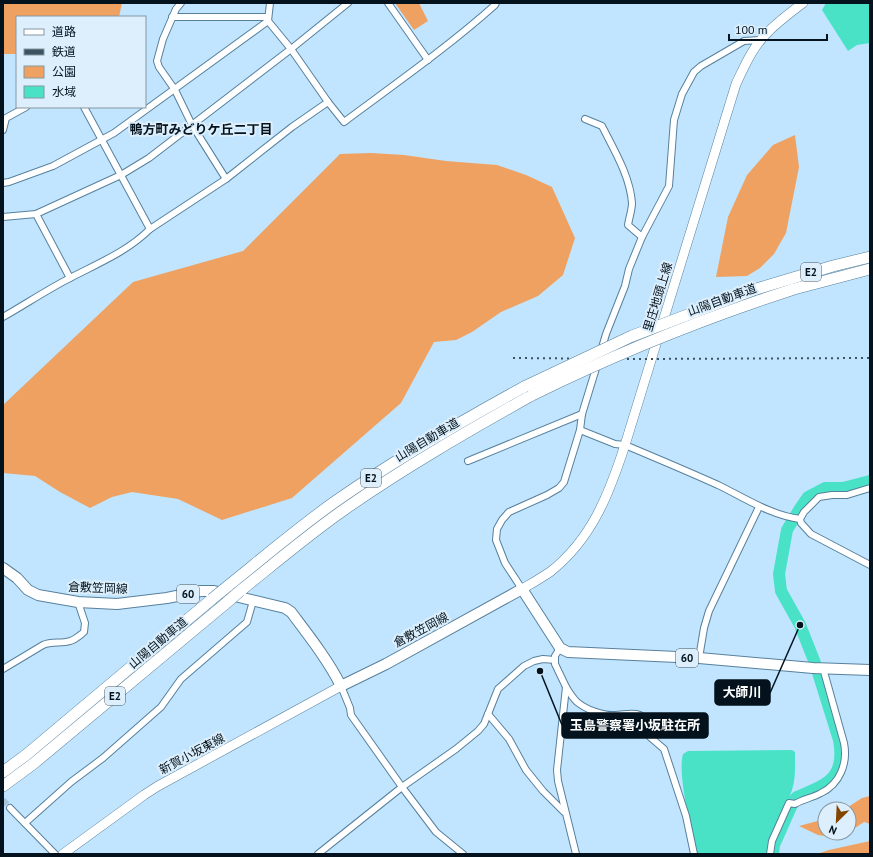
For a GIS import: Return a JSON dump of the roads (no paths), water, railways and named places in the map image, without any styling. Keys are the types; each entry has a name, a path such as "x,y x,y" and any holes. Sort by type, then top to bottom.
{"highway":[{"name":"山陽自動車道","path":"3,772 26,755 277,546 342,497 399,459 452,427 528,391 632,336 753,290 826,268 870,257"},
{"name":"山陽自動車道","path":"3,786 45,754 284,555 350,505 528,391 570,376 636,346 758,301 808,285 870,269"}],"main road":[{"name":"里庄地頭上線","path":"522,590 550,572 575,548 604,503 612,485 625,445 736,84 752,52 760,40 803,3"},
{"name":"倉敷笠岡線","path":"3,568 17,578 28,590 38,595 78,602 116,604 167,598 201,591 214,591 253,601 273,604 291,612 319,650 341,686 386,664 522,590"},
{"path":"522,590 560,648"},
{"name":"60","path":"560,648 568,652 700,658 819,668 870,670"},
{"name":"新賀小坂東線","path":"63,854 158,786 341,686"}],"street":[{"path":"181,3 172,17 163,39 157,61 158,67 175,90 192,125 226,179"},
{"path":"270,3 268,19 344,122 482,18 496,3"},
{"path":"3,217 36,214 121,175 149,158 291,49 348,3"},
{"path":"388,3 428,60"},
{"path":"172,17 268,19"},
{"path":"3,183 53,166 114,133 175,90 268,19"},
{"path":"522,590 505,563 496,540 498,530 502,520 509,512 547,495 559,488 564,482 580,430 582,414 606,334 625,286 629,269 642,237 669,186 674,120 682,94 694,72 701,66 744,41 760,40"},
{"path":"3,317 70,278 109,258 226,179 292,126 328,102"},
{"path":"3,130 6,118 24,108"},
{"path":"85,108 150,229"},
{"path":"585,119 602,126 624,170 632,205 628,225 642,237"},
{"path":"36,214 70,278"},
{"path":"468,462 582,414"},
{"path":"580,430 615,444 625,445 719,486 759,507 797,518 811,534 870,565"},
{"path":"797,518 819,498 832,495 847,495 870,488"},
{"path":"700,658 704,628 709,611 759,507"},
{"path":"25,823 70,782 103,758 161,707 181,679 247,622 253,601"},
{"path":"3,669 43,644 49,642 68,642 84,632 85,623 78,602"},
{"path":"560,648 555,664 566,687 576,701 604,715 640,715 650,736 664,749 686,816 694,854"},
{"path":"318,854 402,787 456,749 478,731 484,724 498,689 524,666 534,661 543,659 555,660"},
{"path":"770,854 772,841 789,803 792,804 817,795 829,788 840,775 844,767 846,751 844,743 819,668"},
{"path":"341,686 350,708 351,715 402,787 436,832 463,854"},
{"path":"566,687 557,770 558,786 576,854"},
{"path":"488,714 509,739 526,770 566,813"},
{"path":"10,808 55,854"}],"water":[{"path":"826,3 870,3 870,43 857,45 848,51 822,10"},
{"path":"792,750 795,752 794,781 789,798 771,837 767,854 696,854 683,789 683,754 688,751"}],"waterway":[{"path":"773,854 774,845 794,800 797,797 825,784 837,772 840,764 839,740 815,663 800,625 781,591 779,574 787,530 808,497 825,488 843,488 870,481"}],"tunnel":[{"path":"3,800 10,808"}],"railway":[{"path":"513,358 870,358"}],"place":[{"name":"大師川","path":"800,625"},
{"name":"玉島警察署小坂駐在所","path":"540,671"}],"district":[{"name":"鴨方町みどりケ丘二丁目","path":"201,129"}]}
